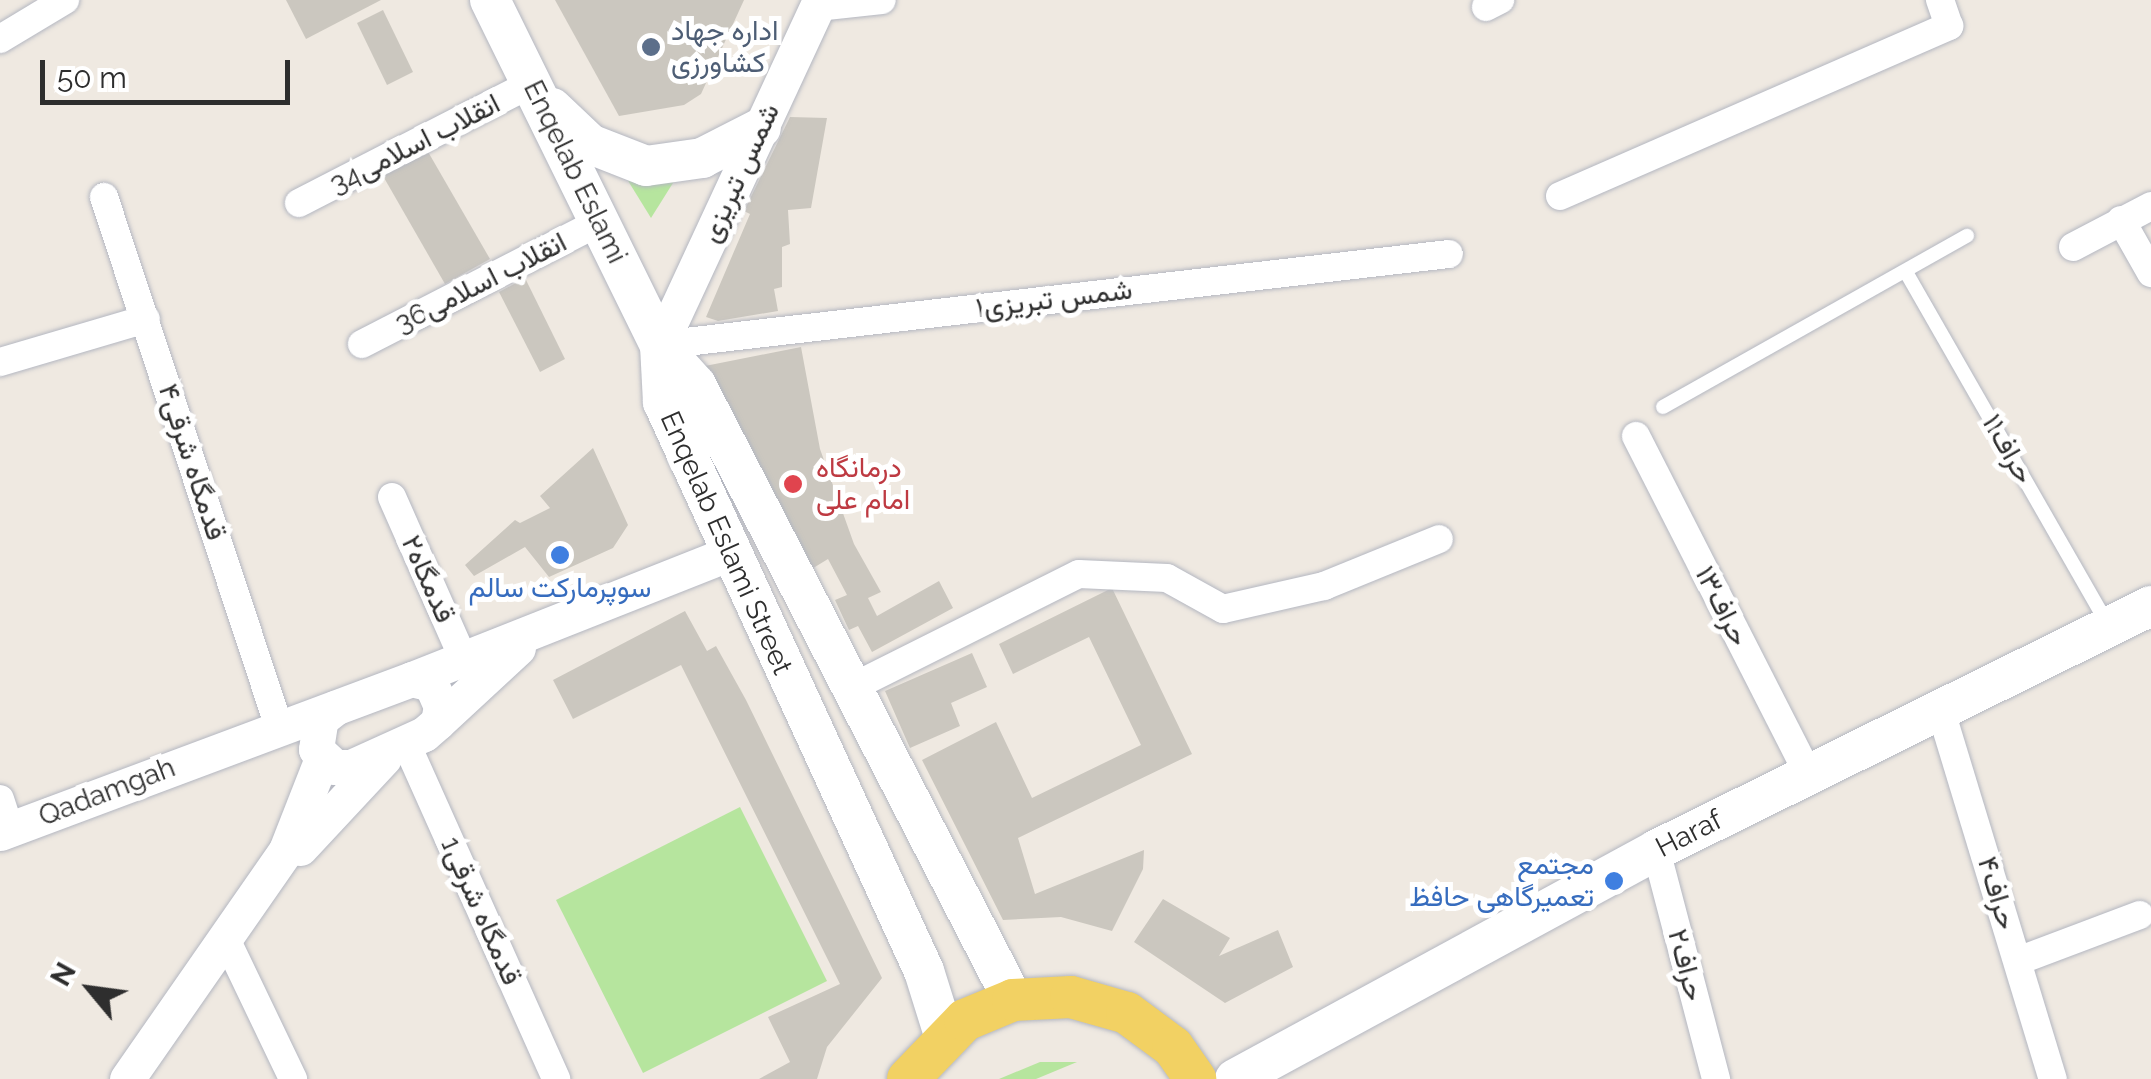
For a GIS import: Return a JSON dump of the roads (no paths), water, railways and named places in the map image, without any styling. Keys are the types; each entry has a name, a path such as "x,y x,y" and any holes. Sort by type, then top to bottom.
{"main road":[{"name":"Enqelab Eslami","path":"490,0 660,345"},
{"path":"533,88 590,144 646,166 702,158 761,128"},
{"name":"Enqelab Eslami Street","path":"660,345 663,402 727,554 924,971 944,1035"},
{"name":"Enqelab Eslami Street","path":"660,345 696,384 855,686 1013,1000"},
{"name":"Haraf","path":"1236,1079 1656,850 2151,606"},
{"path":"908,1079 944,1035 1013,1000 1071,997 1127,1013 1173,1047 1195,1079"}],"street":[{"path":"0,38 65,0"},
{"path":"819,4 882,0"},
{"path":"1560,196 1950,26 1940,0"},
{"name":"شمس تبریزی","path":"660,345 819,4"},
{"name":"34انقلاب اسلامی","path":"299,203 533,88"},
{"name":"قدمگاه شرقی۴","path":"104,197 279,728"},
{"path":"2073,246 2151,206"},
{"path":"2122,220 2151,273"},
{"name":"36انقلاب اسلامی","path":"362,344 599,222"},
{"name":"شمس تبریزی۱","path":"660,345 1449,254"},
{"path":"0,362 146,319"},
{"name":"حراف۱۳","path":"1636,436 1809,775"},
{"name":"قدمگاه۲","path":"392,497 464,660"},
{"path":"855,686 1079,574 1167,578 1223,609 1324,586 1439,538"},
{"path":"412,679 727,554"},
{"path":"265,885 399,745 438,722 538,631"},
{"path":"412,679 438,694 438,722"},
{"name":"Qadamgah","path":"3,820 214,752 412,679"},
{"path":"142,1072 265,885 307,809 319,753 321,719 335,708"},
{"name":"حراف۴","path":"1940,708 2053,1079"},
{"name":"Qadamgah","path":"214,752 319,753 350,766 399,745"},
{"name":"1قدمگاه شرقی","path":"399,745 556,1079"},
{"name":"حراف۲","path":"1656,850 1716,1079"},
{"path":"2018,961 2140,915"},
{"path":"228,941 293,1079"}],"lane":[{"path":"1663,407 1967,236"},
{"name":"حراف۱۱","path":"1906,272 2109,626"}],"place":[{"name":"اداره جهاد کشاورزی","path":"651,47"},
{"name":"درمانگاه امام علی","path":"793,484"},
{"name":"سوپرمارکت سالم","path":"560,555"},
{"name":"مجتمع تعمیرگاهی حافظ","path":"1614,881"}]}
